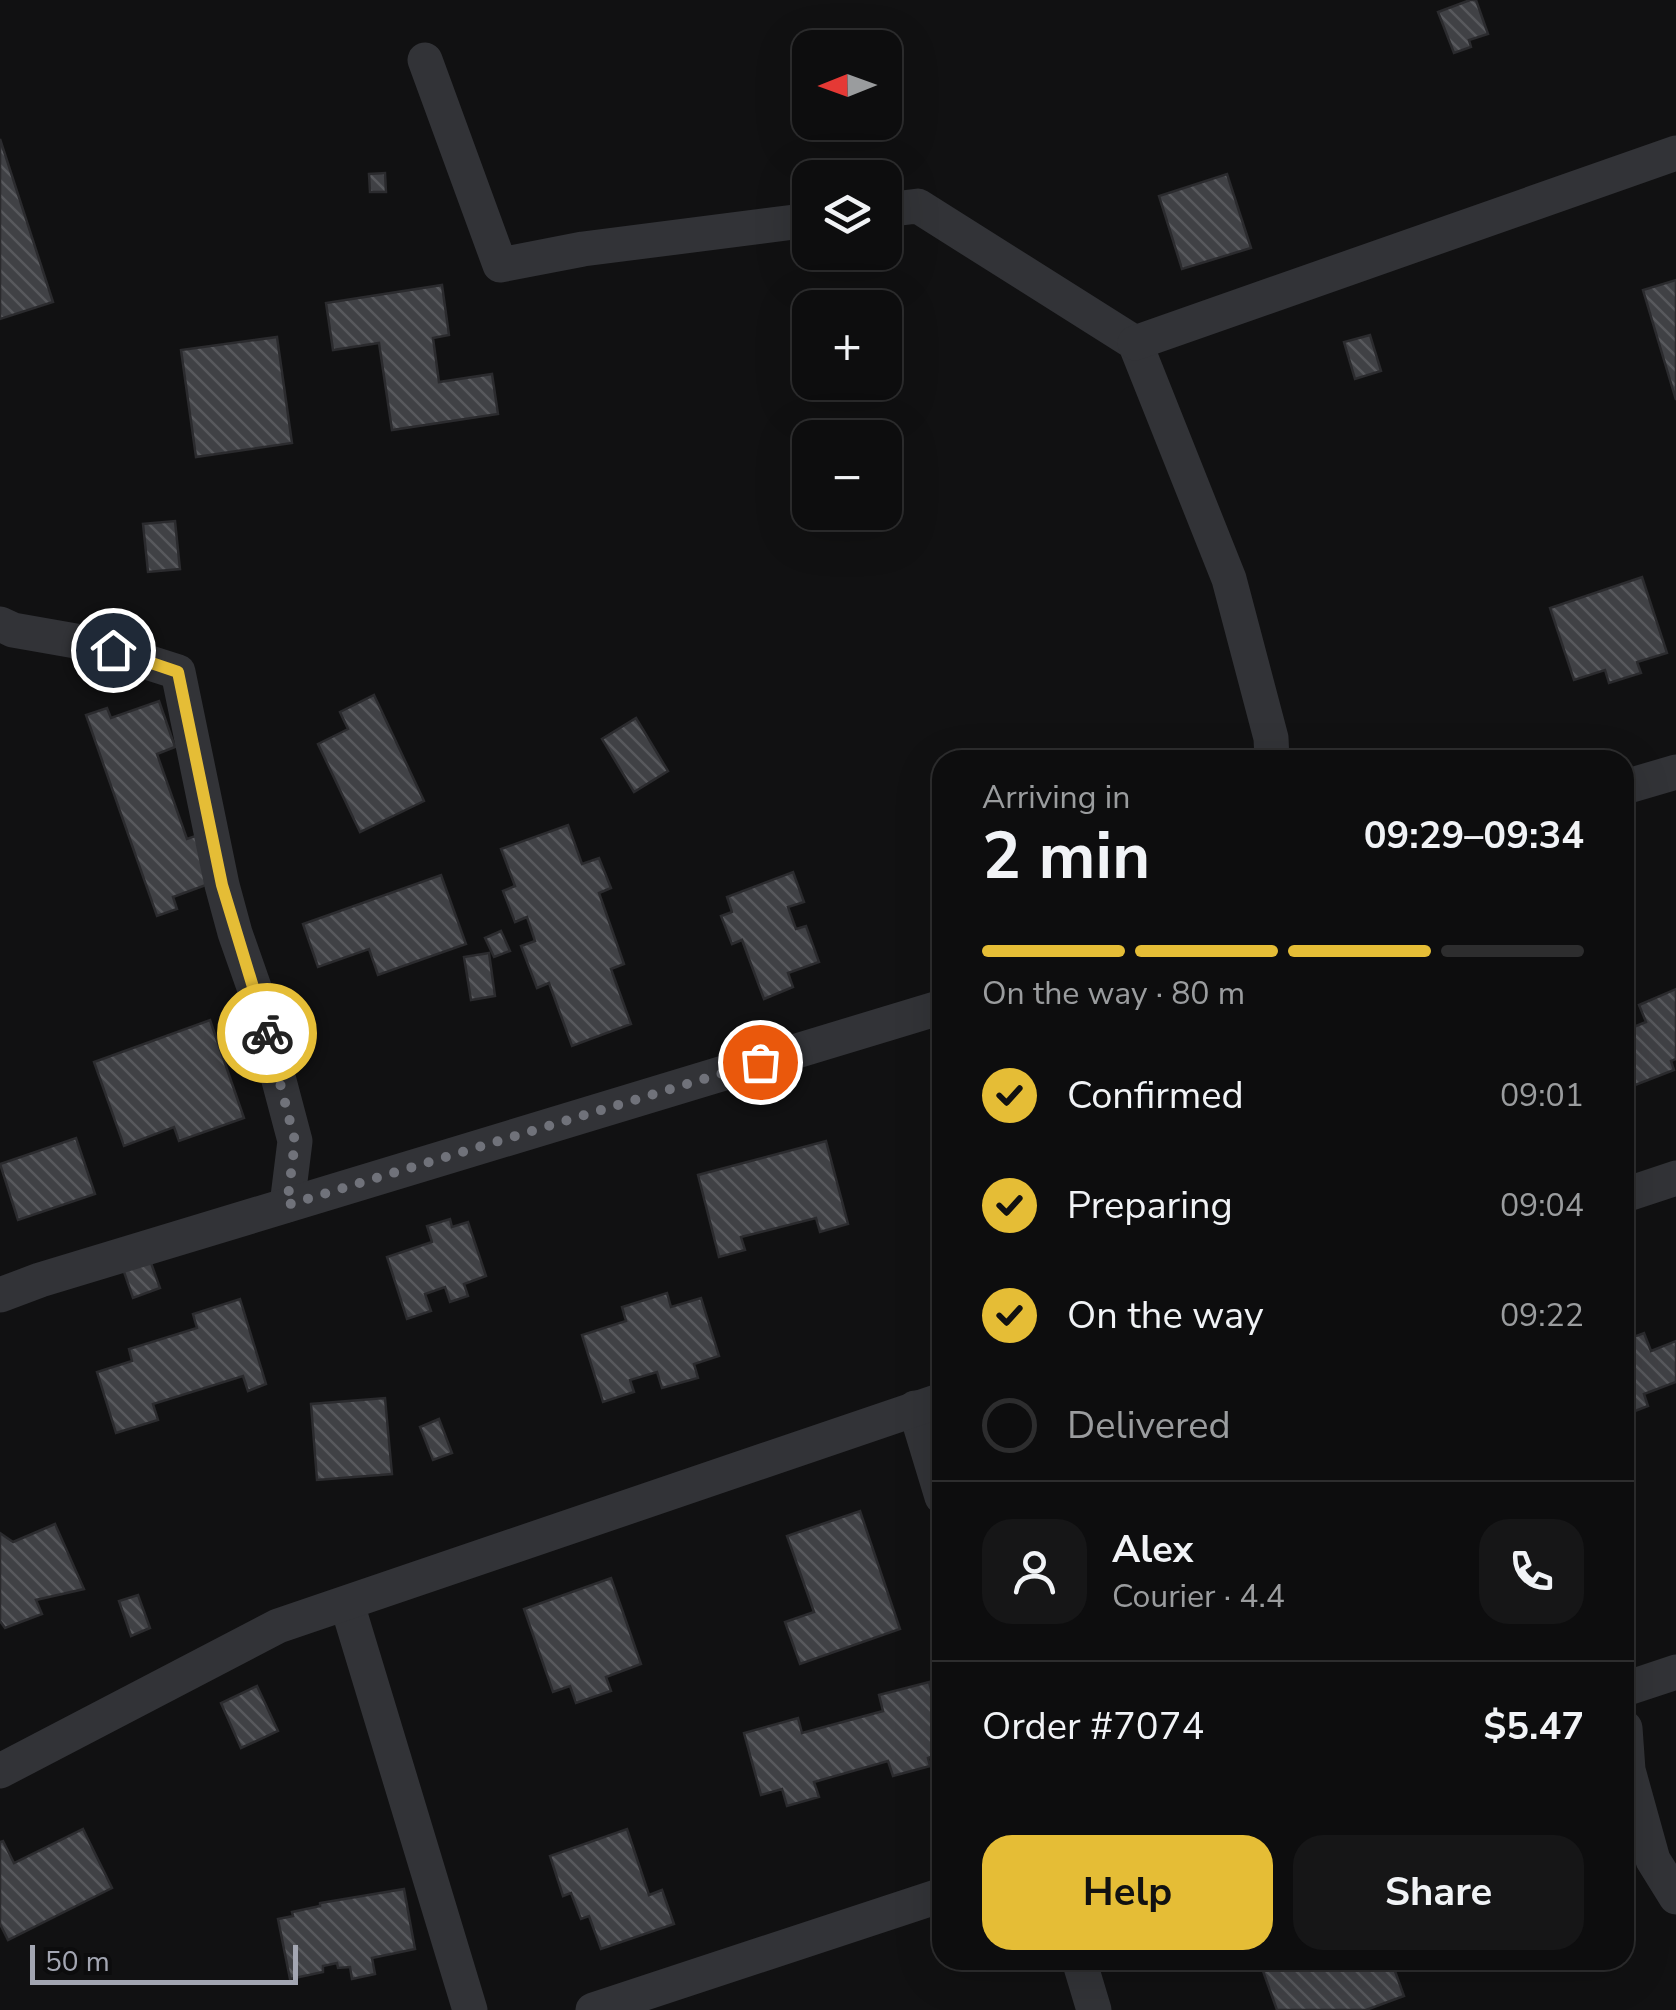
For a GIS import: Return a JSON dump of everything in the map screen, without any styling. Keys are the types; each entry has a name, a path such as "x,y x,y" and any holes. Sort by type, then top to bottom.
{"street":[{"path":"425,60 500,265 792,222"},
{"path":"1136,343 1676,154"},
{"path":"902,208 918,206 1136,343 1229,579 1271,750"},
{"path":"0,624 105,648 178,672 222,885 256,990 295,1141 287,1205"},
{"path":"1634,785 1676,772"},
{"path":"0,1295 932,1010"},
{"path":"1634,1191 1676,1178"},
{"path":"0,1771 278,1626 929,1404"},
{"path":"346,1604 470,2010"},
{"path":"1634,1686 1676,1672"},
{"path":"1634,1792 1653,1860 1676,1897"},
{"path":"592,2010 932,1898"},
{"path":"1082,1970 1094,2010"}],"building":[{"path":"1476,0 1488,34 1469,40 1471,47 1454,53 1438,12"},
{"path":"0,139 53,302 0,319"},
{"path":"385,173 386,192 370,192 369,174"},
{"path":"1227,174 1251,248 1182,269 1159,196"},
{"path":"1676,280 1676,400 1643,290"},
{"path":"442,285 449,335 433,338 439,382 492,374 498,414 392,430 379,343 333,350 326,303"},
{"path":"1370,335 1381,371 1355,379 1344,342"},
{"path":"277,337 292,443 196,457 181,350"},
{"path":"175,521 180,569 148,572 143,524"},
{"path":"1642,577 1667,653 1637,662 1641,673 1609,683 1605,670 1574,680 1550,608"},
{"path":"374,695 424,801 360,832 318,744 348,729 340,712"},
{"path":"159,701 175,747 157,754 187,839 201,834 217,881 173,897 177,909 157,916 86,715 107,708 111,718"},
{"path":"636,718 668,771 634,792 602,739"},
{"path":"568,825 582,864 599,858 611,888 599,893 624,964 611,969 631,1024 572,1046 549,983 537,988 521,946 535,941 527,917 515,922 503,891 515,886 501,849"},
{"path":"793,872 804,902 788,907 796,929 806,926 819,962 788,973 793,987 764,999 742,940 732,944 721,916 732,912 727,897"},
{"path":"441,875 466,944 378,975 369,949 318,967 303,924"},
{"path":"501,931 510,951 494,957 485,938"},
{"path":"489,953 495,996 471,1000 464,957"},
{"path":"1676,989 1676,1059 1671,1061 1674,1070 1634,1086 1634,1027 1646,1022 1639,1005"},
{"path":"210,1020 244,1118 179,1141 174,1127 124,1146 94,1062"},
{"path":"76,1138 95,1194 18,1220 0,1164"},
{"path":"826,1141 848,1224 820,1232 816,1218 741,1237 745,1250 719,1257 698,1175"},
{"path":"450,1219 452,1227 468,1222 486,1276 464,1284 468,1296 450,1302 445,1287 425,1294 431,1311 407,1319 387,1257 432,1242 427,1226"},
{"path":"150,1260 160,1288 133,1298 123,1269"},
{"path":"667,1293 671,1307 701,1298 719,1356 694,1364 698,1378 662,1388 657,1372 630,1380 634,1392 603,1402 582,1335 626,1321 622,1307"},
{"path":"240,1299 266,1384 248,1391 243,1376 153,1404 158,1420 116,1433 97,1372 132,1361 129,1349 197,1328 193,1314"},
{"path":"1644,1333 1651,1351 1676,1341 1676,1382 1644,1394 1648,1406 1634,1411 1634,1337"},
{"path":"385,1398 392,1474 317,1480 311,1404"},
{"path":"439,1419 452,1453 433,1460 420,1427"},
{"path":"860,1511 900,1629 800,1664 785,1622 814,1612 787,1536"},
{"path":"55,1524 84,1589 36,1600 42,1614 5,1628 0,1621 0,1533 13,1542"},
{"path":"611,1578 641,1664 606,1677 611,1691 576,1703 570,1686 553,1692 524,1609"},
{"path":"138,1595 150,1628 131,1636 119,1601"},
{"path":"929,1682 930,1766 893,1776 888,1761 814,1782 819,1797 787,1806 782,1789 761,1795 744,1733 798,1718 802,1733 883,1711 879,1695"},
{"path":"257,1686 278,1731 241,1748 221,1703"},
{"path":"83,1829 112,1888 8,1940 0,1924 0,1842 3,1841 14,1863"},
{"path":"627,1829 649,1895 662,1890 674,1924 601,1949 589,1916 581,1919 571,1893 563,1896 550,1856"},
{"path":"404,1889 415,1949 372,1958 375,1974 352,1979 350,1967 338,1968 337,1963 323,1966 323,1972 290,1979 278,1919 320,1903"},
{"path":"1263,1970 1395,1970 1404,1996 1366,2010 1277,2010"}],"way so far":[{"path":"267,1033 295,1141 287,1205 760,1062"}],"route":[{"path":"113,650 178,672 222,885 267,1033"}]}
